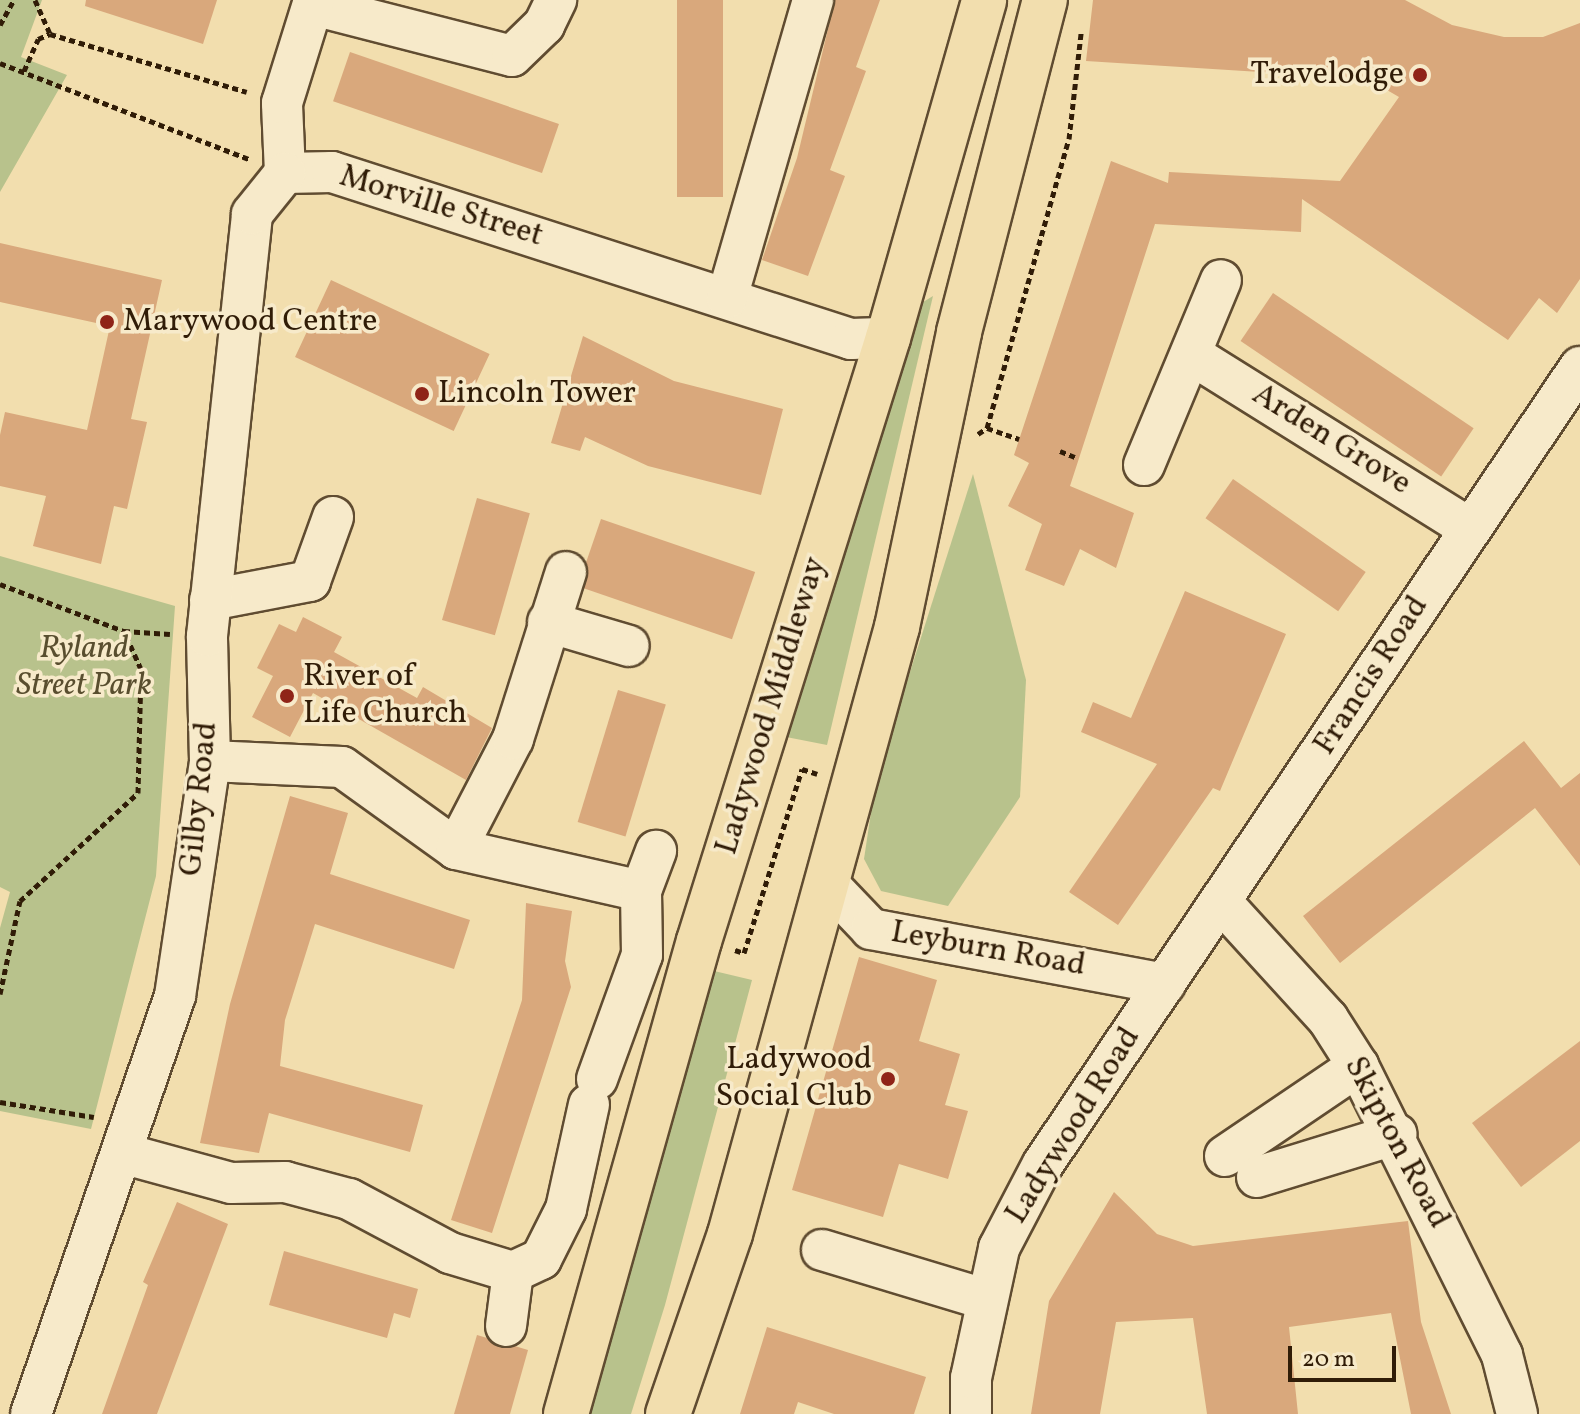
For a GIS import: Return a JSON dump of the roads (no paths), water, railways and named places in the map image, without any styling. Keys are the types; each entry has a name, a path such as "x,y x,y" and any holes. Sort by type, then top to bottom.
{"highway":[{"name":"Ladywood Middleway","path":"566,1414 699,941 888,338 984,0"},
{"path":"668,1414 730,1234 828,884 848,786 897,627 931,464 1045,0"}],"street":[{"path":"285,173 282,103 313,2 512,56 544,25 556,0"},
{"path":"727,298 813,0"},
{"path":"914,250 941,201 996,0"},
{"name":"Morville Street","path":"285,173 332,172 851,339 888,338"},
{"name":"Gilby Road","path":"31,1414 130,1139 175,996 210,761 209,618 252,214 285,173"},
{"path":"1144,465 1221,280"},
{"name":"Arden Grove","path":"1192,355 1469,528"},
{"name":"Francis Road","path":"1165,984 1223,904 1469,528 1580,367"},
{"path":"209,618 310,581 333,517"},
{"path":"456,849 513,739 566,572"},
{"path":"548,622 629,646"},
{"path":"210,761 342,767 456,849 641,891"},
{"path":"130,1139 231,1183 285,1182 349,1199 450,1253 513,1272 541,1259 566,1209 593,1092 642,955 641,891 656,851"},
{"name":"Leyburn Road","path":"828,884 871,929 1165,984"},
{"name":"Skipton Road","path":"1223,904 1328,1019 1358,1066 1397,1134 1502,1355 1517,1414"},
{"name":"Ladywood Road","path":"971,1414 984,1299 999,1248 1043,1164 1165,984"},
{"path":"1358,1066 1241,1166 1397,1134"},
{"path":"822,1250 984,1299"},
{"path":"506,1326 513,1272"}],"place":[{"name":"Travelodge","path":"1420,75"},
{"name":"Marywood Centre","path":"107,322"},
{"name":"Lincoln Tower","path":"422,394"},
{"name":"River of Life Church","path":"287,696"},
{"name":"Ladywood Social Club","path":"888,1079"}],"park label":[{"name":"Ryland Street Park","path":"84,668"}]}
